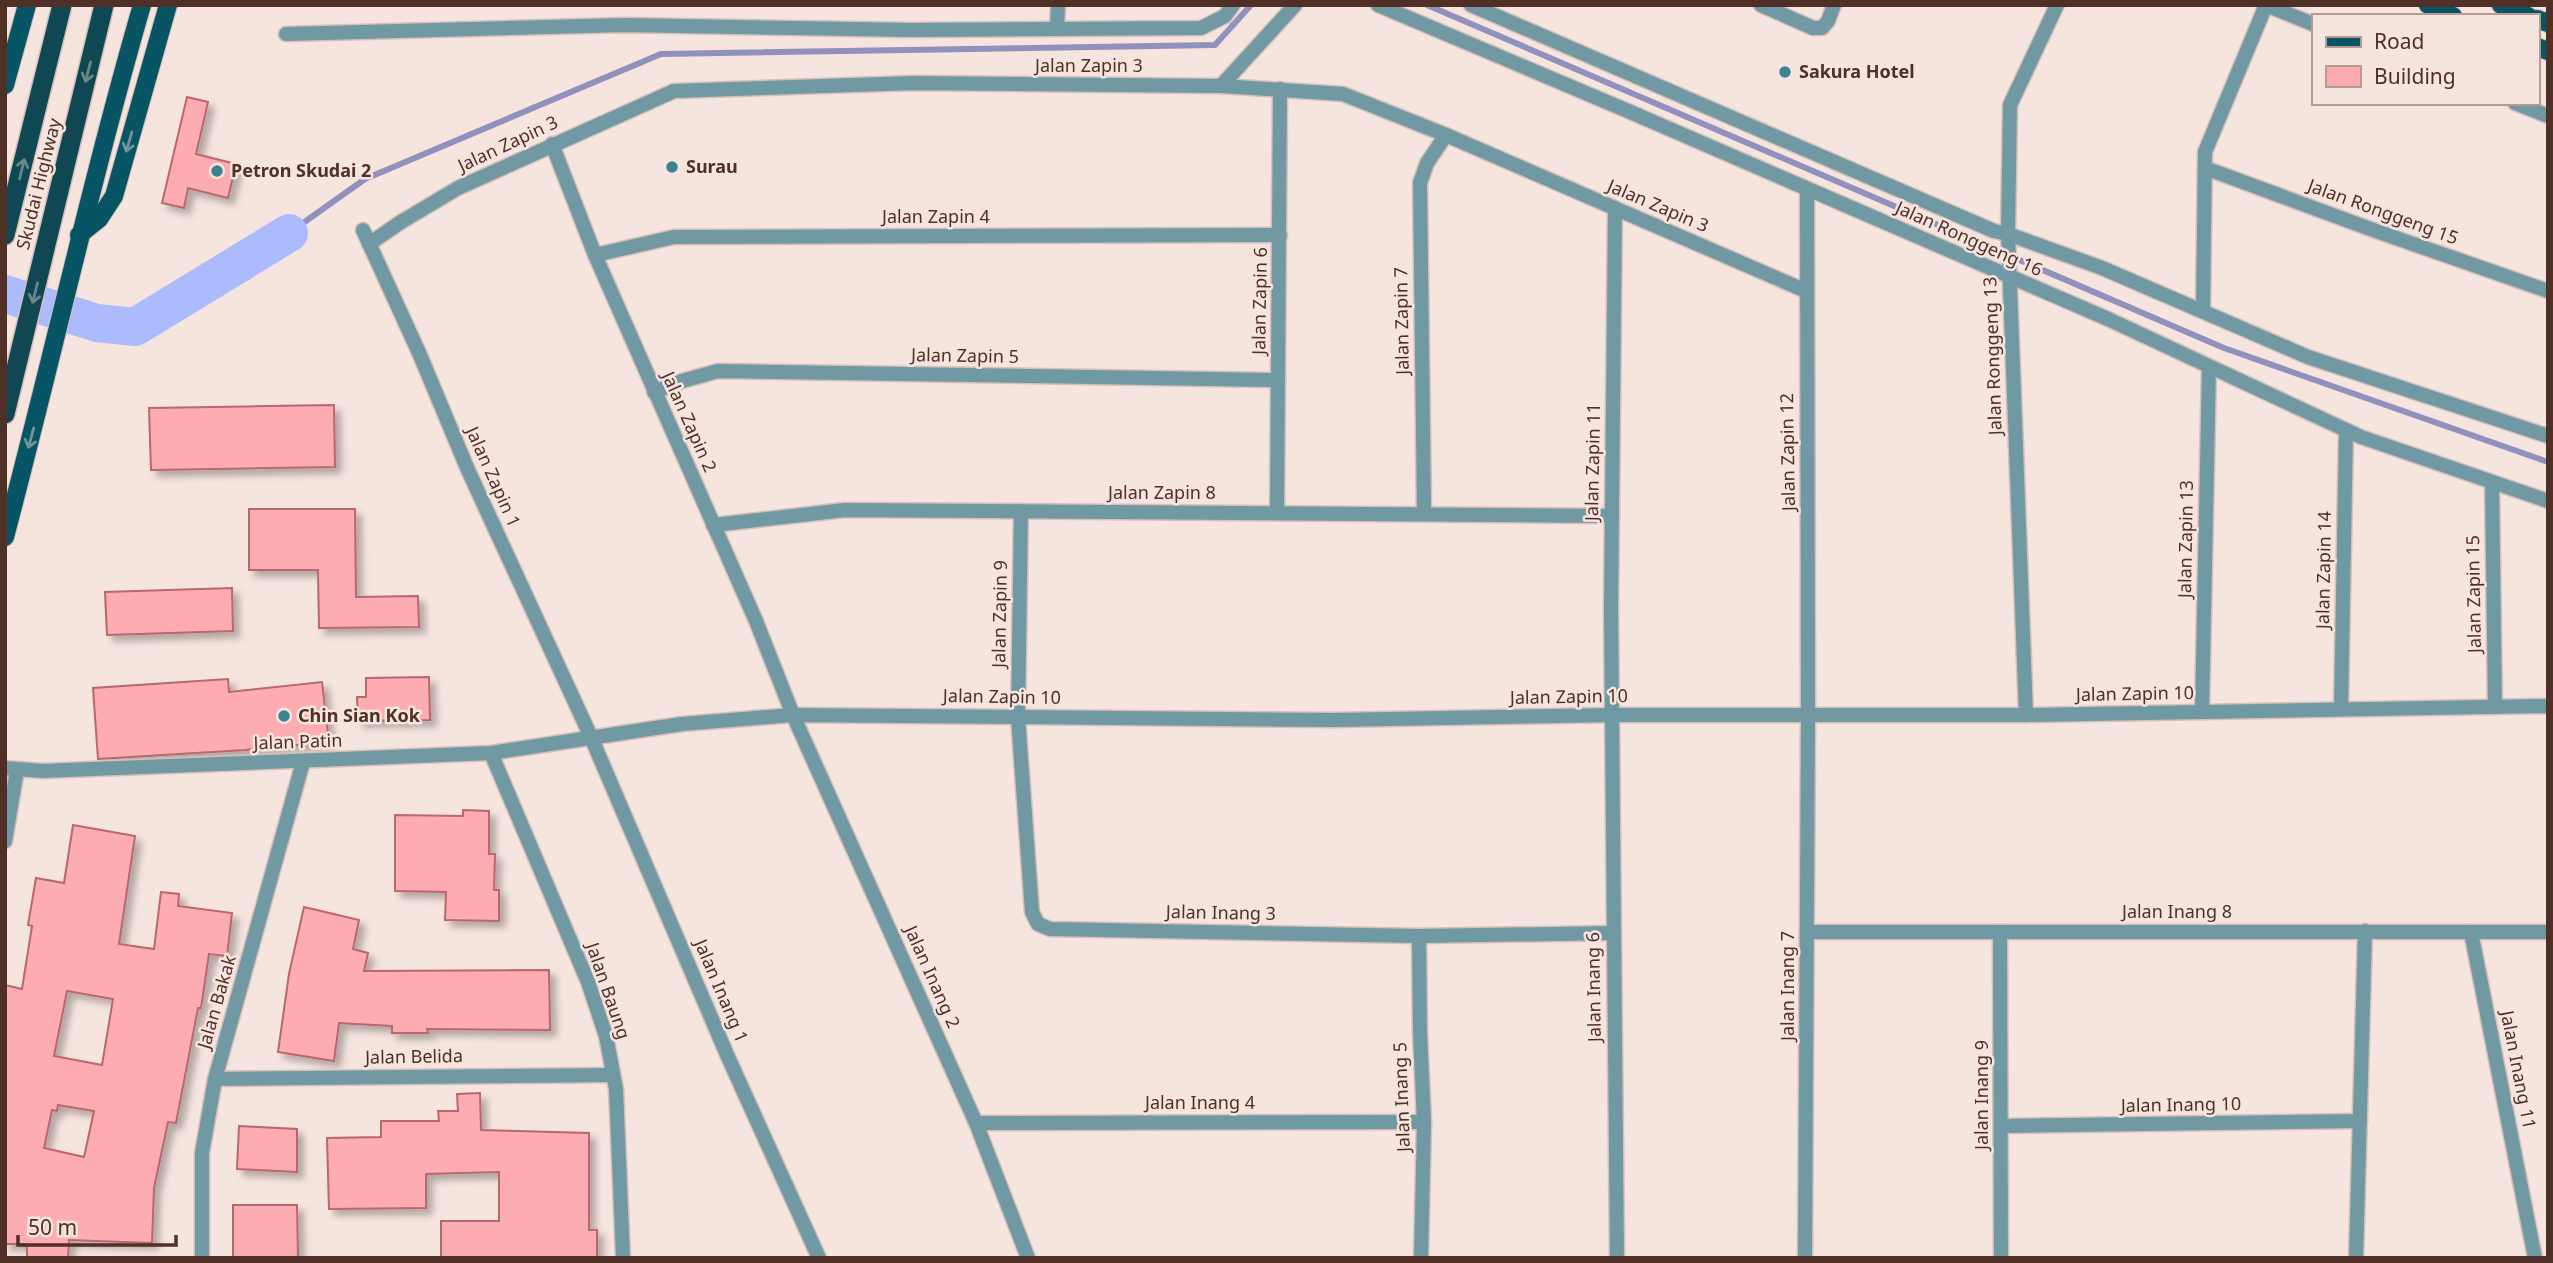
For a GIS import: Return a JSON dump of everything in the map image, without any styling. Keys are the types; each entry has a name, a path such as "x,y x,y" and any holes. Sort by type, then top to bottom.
{"highway":[{"name":"Skudai Highway","path":"5,235 62,5"},
{"name":"Skudai Highway","path":"5,414 104,5"}],"main road":[{"path":"5,85 27,5"},
{"path":"5,537 49,372 77,243 142,5"},
{"path":"77,243 99,219 114,196 168,5"},
{"path":"2428,5 2448,14"},
{"path":"2501,5 2523,14"}],"street":[{"path":"1057,29 1058,5"},
{"path":"286,34 624,25 911,30 1202,28 1225,16 1233,5"},
{"path":"1221,86 1295,5"},
{"name":"Jalan Ronggeng 16","path":"1378,5 2108,319 2346,431 2548,501"},
{"name":"Jalan Ronggeng 16","path":"1471,5 1982,226 2102,268 2308,357 2548,436"},
{"path":"1761,5 1813,28 1822,28 1835,5"},
{"name":"Jalan Ronggeng 13","path":"2026,715 2008,234 2010,105 2057,5"},
{"path":"2203,310 2206,152 2266,5 2312,24"},
{"name":"Jalan Zapin 3","path":"366,237 458,188 674,91 914,83 1221,86 1343,94 1446,135 1806,290"},
{"name":"Jalan Zapin 6","path":"1277,513 1280,89"},
{"path":"2520,105 2548,116"},
{"name":"Jalan Zapin 7","path":"1424,514 1420,183 1427,163 1446,135"},
{"name":"Jalan Zapin 2","path":"552,144 595,255 793,715"},
{"name":"Jalan Ronggeng 15","path":"2205,168 2548,291"},
{"name":"Jalan Zapin 12","path":"1807,189 1808,715"},
{"name":"Jalan Zapin 11","path":"1614,716 1611,608 1615,208"},
{"name":"Jalan Zapin 4","path":"595,255 674,237 1280,235"},
{"name":"Jalan Zapin 1","path":"366,237 420,355 468,470 591,737"},
{"name":"Jalan Zapin 13","path":"2202,712 2209,367"},
{"name":"Jalan Zapin 5","path":"654,392 718,371 1278,380"},
{"name":"Jalan Zapin 14","path":"2341,709 2346,431"},
{"name":"Jalan Zapin 15","path":"2492,482 2495,707"},
{"name":"Jalan Zapin 8","path":"713,524 845,510 1612,516"},
{"name":"Jalan Zapin 9","path":"1018,717 1021,511"},
{"name":"Jalan Zapin 10","path":"591,737 682,724 793,715 1334,720 2026,715 2548,706"},
{"name":"Jalan Inang 2","path":"793,715 976,1123 1028,1258"},
{"name":"Jalan Inang 7","path":"1805,1258 1808,715"},
{"name":"Jalan Inang 6","path":"1614,716 1613,933 1618,1258"},
{"name":"Jalan Inang 3","path":"1018,717 1032,912 1038,924 1050,929 1419,936 1613,933"},
{"name":"Jalan Patin","path":"11,769 303,762 491,753 591,737"},
{"name":"Jalan Inang 1","path":"591,737 728,1057 819,1258"},
{"name":"Jalan Baung","path":"491,753 588,982 607,1037 613,1074 623,1258"},
{"name":"Jalan Bakak","path":"202,1258 202,1153 215,1079 303,762"},
{"path":"5,841 11,769"},
{"path":"2356,1258 2365,931"},
{"name":"Jalan Inang 8","path":"1807,932 2548,932"},
{"name":"Jalan Inang 9","path":"2000,932 2001,1258"},
{"name":"Jalan Inang 11","path":"2471,932 2535,1258"},
{"name":"Jalan Inang 5","path":"1419,936 1424,1122 1421,1258"},
{"name":"Jalan Belida","path":"215,1079 613,1074"},
{"name":"Jalan Inang 10","path":"2002,1126 2360,1121"},
{"name":"Jalan Inang 4","path":"976,1123 1424,1122"}],"building":[{"path":"187,97 208,102 196,154 236,164 228,198 188,188 184,208 162,203"},
{"path":"334,405 335,467 151,470 149,408"},
{"path":"249,509 355,509 356,597 418,596 419,627 319,628 318,570 249,570"},
{"path":"232,588 233,631 107,635 105,592"},
{"path":"429,677 430,720 358,721 357,697 366,697 366,678"},
{"path":"228,679 229,692 322,682 329,742 98,759 93,688"},
{"path":"463,810 489,811 489,854 495,854 494,890 499,890 499,921 445,920 446,892 395,891 395,815 463,816"},
{"path":"73,825 135,836 119,944 154,949 161,892 179,894 178,906 232,913 227,956 209,954 201,1008 198,1008 176,1123 168,1122 154,1188 152,1243 69,1240 68,1258 27,1258 27,1244 5,1244 5,985 22,989 36,878 64,883","holes":["67,991 113,999 102,1065 54,1056","58,1105 94,1111 84,1157 44,1148 52,1110 57,1111"]},
{"path":"304,907 359,920 353,949 368,953 364,971 549,970 550,1030 427,1029 428,1033 392,1033 392,1026 339,1023 334,1061 278,1052 289,974"},
{"path":"480,1093 481,1130 589,1133 589,1230 597,1230 597,1258 441,1258 441,1221 499,1221 499,1172 426,1174 426,1208 329,1209 327,1138 381,1137 381,1121 439,1121 438,1111 458,1111 457,1094"},
{"path":"239,1126 297,1129 297,1172 237,1169"},
{"path":"233,1205 297,1205 298,1258 233,1258"}],"waterway":[{"path":"289,233 365,179 661,54 1215,45 1251,5"},
{"path":"1427,5 2224,348 2548,462"},
{"path":"5,294 97,323 135,327 289,233"}],"place":[{"name":"Sakura Hotel","path":"1785,72"},
{"name":"Surau","path":"672,167"},
{"name":"Petron Skudai 2","path":"217,171"},
{"name":"Chin Sian Kok","path":"284,716"}]}
